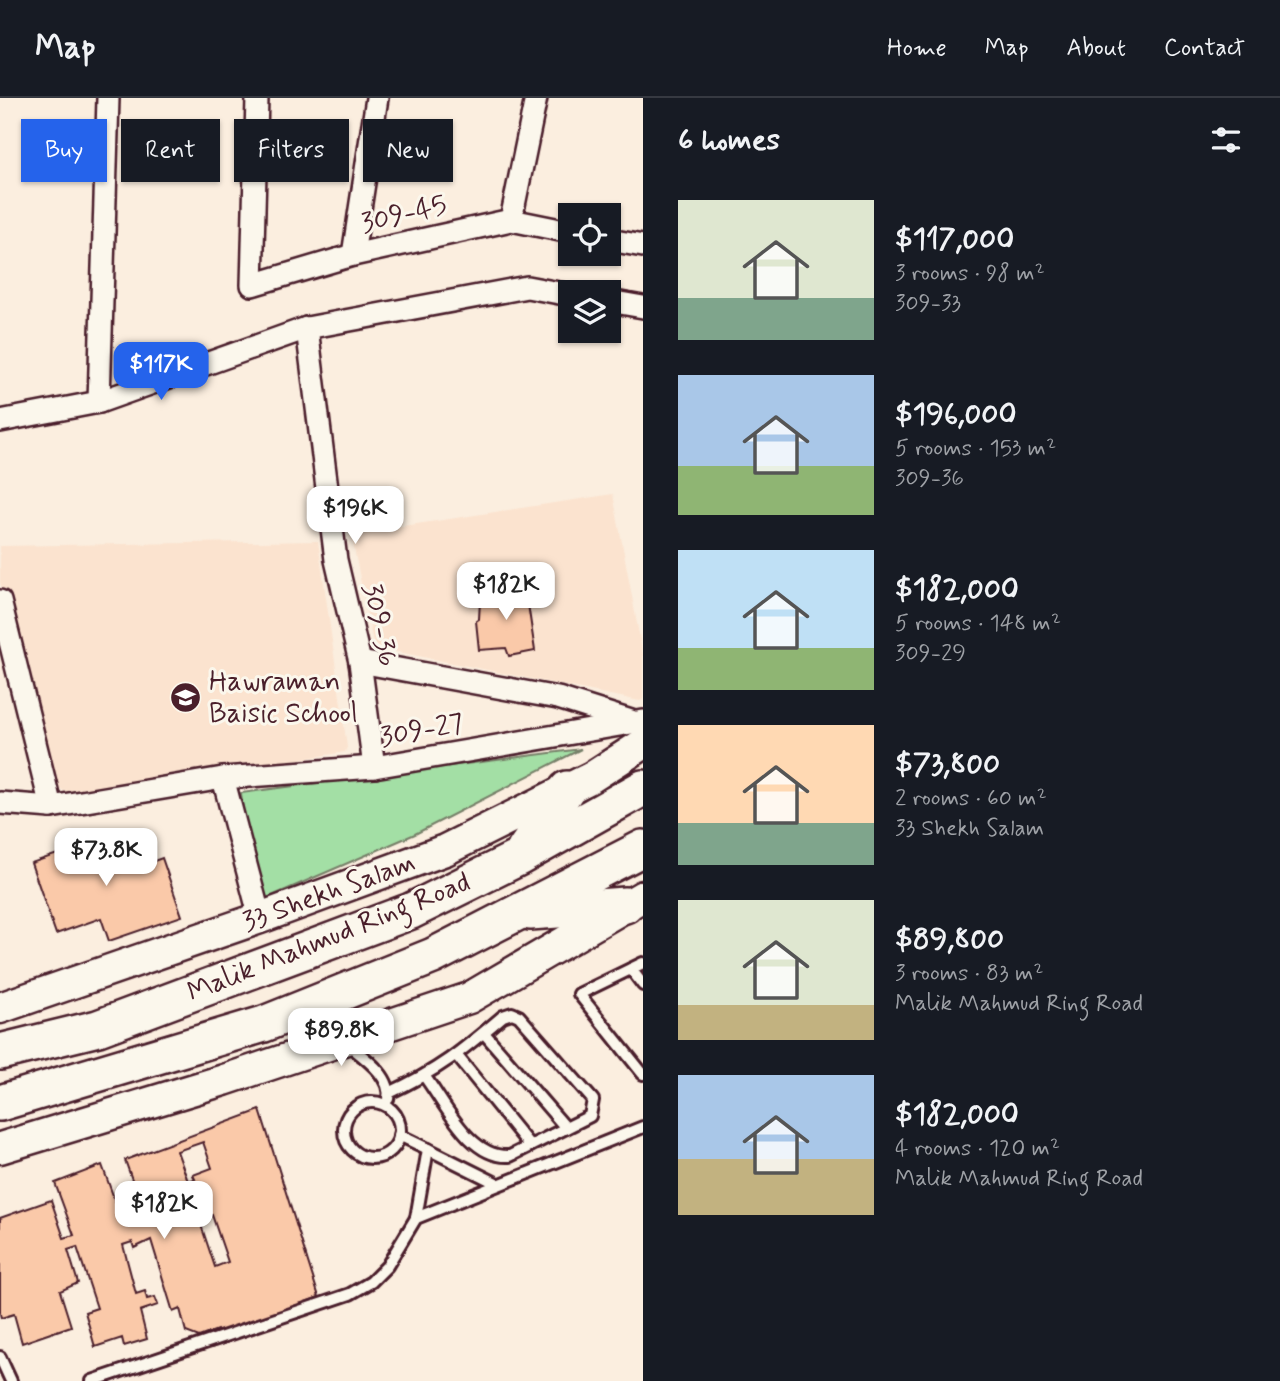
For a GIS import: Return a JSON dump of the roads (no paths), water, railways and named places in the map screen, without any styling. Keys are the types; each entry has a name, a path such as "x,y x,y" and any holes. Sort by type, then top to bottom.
{"highway":[{"name":"Malik Mahmud Ring Road","path":"0,1052 98,1028 207,990 411,911 520,857 643,788"},
{"path":"520,857 567,789"},
{"name":"Malik Mahmud Ring Road","path":"0,1103 264,1024 433,956 643,848"},
{"path":"517,913 634,901"}],"main road":[{"name":"33 Shekh Salam","path":"0,1008 260,918 445,850 567,789 641,729"},
{"path":"0,1147 224,1080 469,998 634,901"}],"street":[{"path":"99,401 108,98"},
{"name":"309-45","path":"257,98 252,285 353,256 510,220 558,230"},
{"path":"353,256 377,98"},
{"path":"510,220 536,98"},
{"path":"621,242 643,246"},
{"path":"0,421 99,401 307,328 527,287 558,293"},
{"path":"621,303 643,307"},
{"name":"309-36","path":"307,328 335,560 360,662 374,767"},
{"path":"0,601 51,807"},
{"path":"360,662 558,698 641,729"},
{"name":"309-27","path":"0,803 51,807 223,778 374,767 641,729"},
{"path":"223,778 260,918"}],"lane":[{"path":"643,963 579,994 643,1074"},
{"path":"631,969 643,985"},
{"path":"389,1093 425,1077 457,1056 503,1016 512,1013 519,1016 593,1100 590,1116 510,1156 495,1157 476,1146 425,1077"},
{"path":"484,1033 566,1128"},
{"path":"342,1041 383,1078 389,1093 387,1106"},
{"path":"457,1056 530,1146"},
{"path":"369,1102 387,1106 398,1120 399,1135 394,1147 378,1157 359,1154 347,1141 345,1124 354,1109 369,1102"},
{"path":"416,1217 496,1183 643,1127"},
{"path":"399,1135 496,1183"},
{"path":"92,1381 361,1288 387,1266 416,1217 428,1149"},
{"path":"0,1357 11,1381"}],"place":[{"name":"Hawraman Baisic School","path":"186,698"}]}
